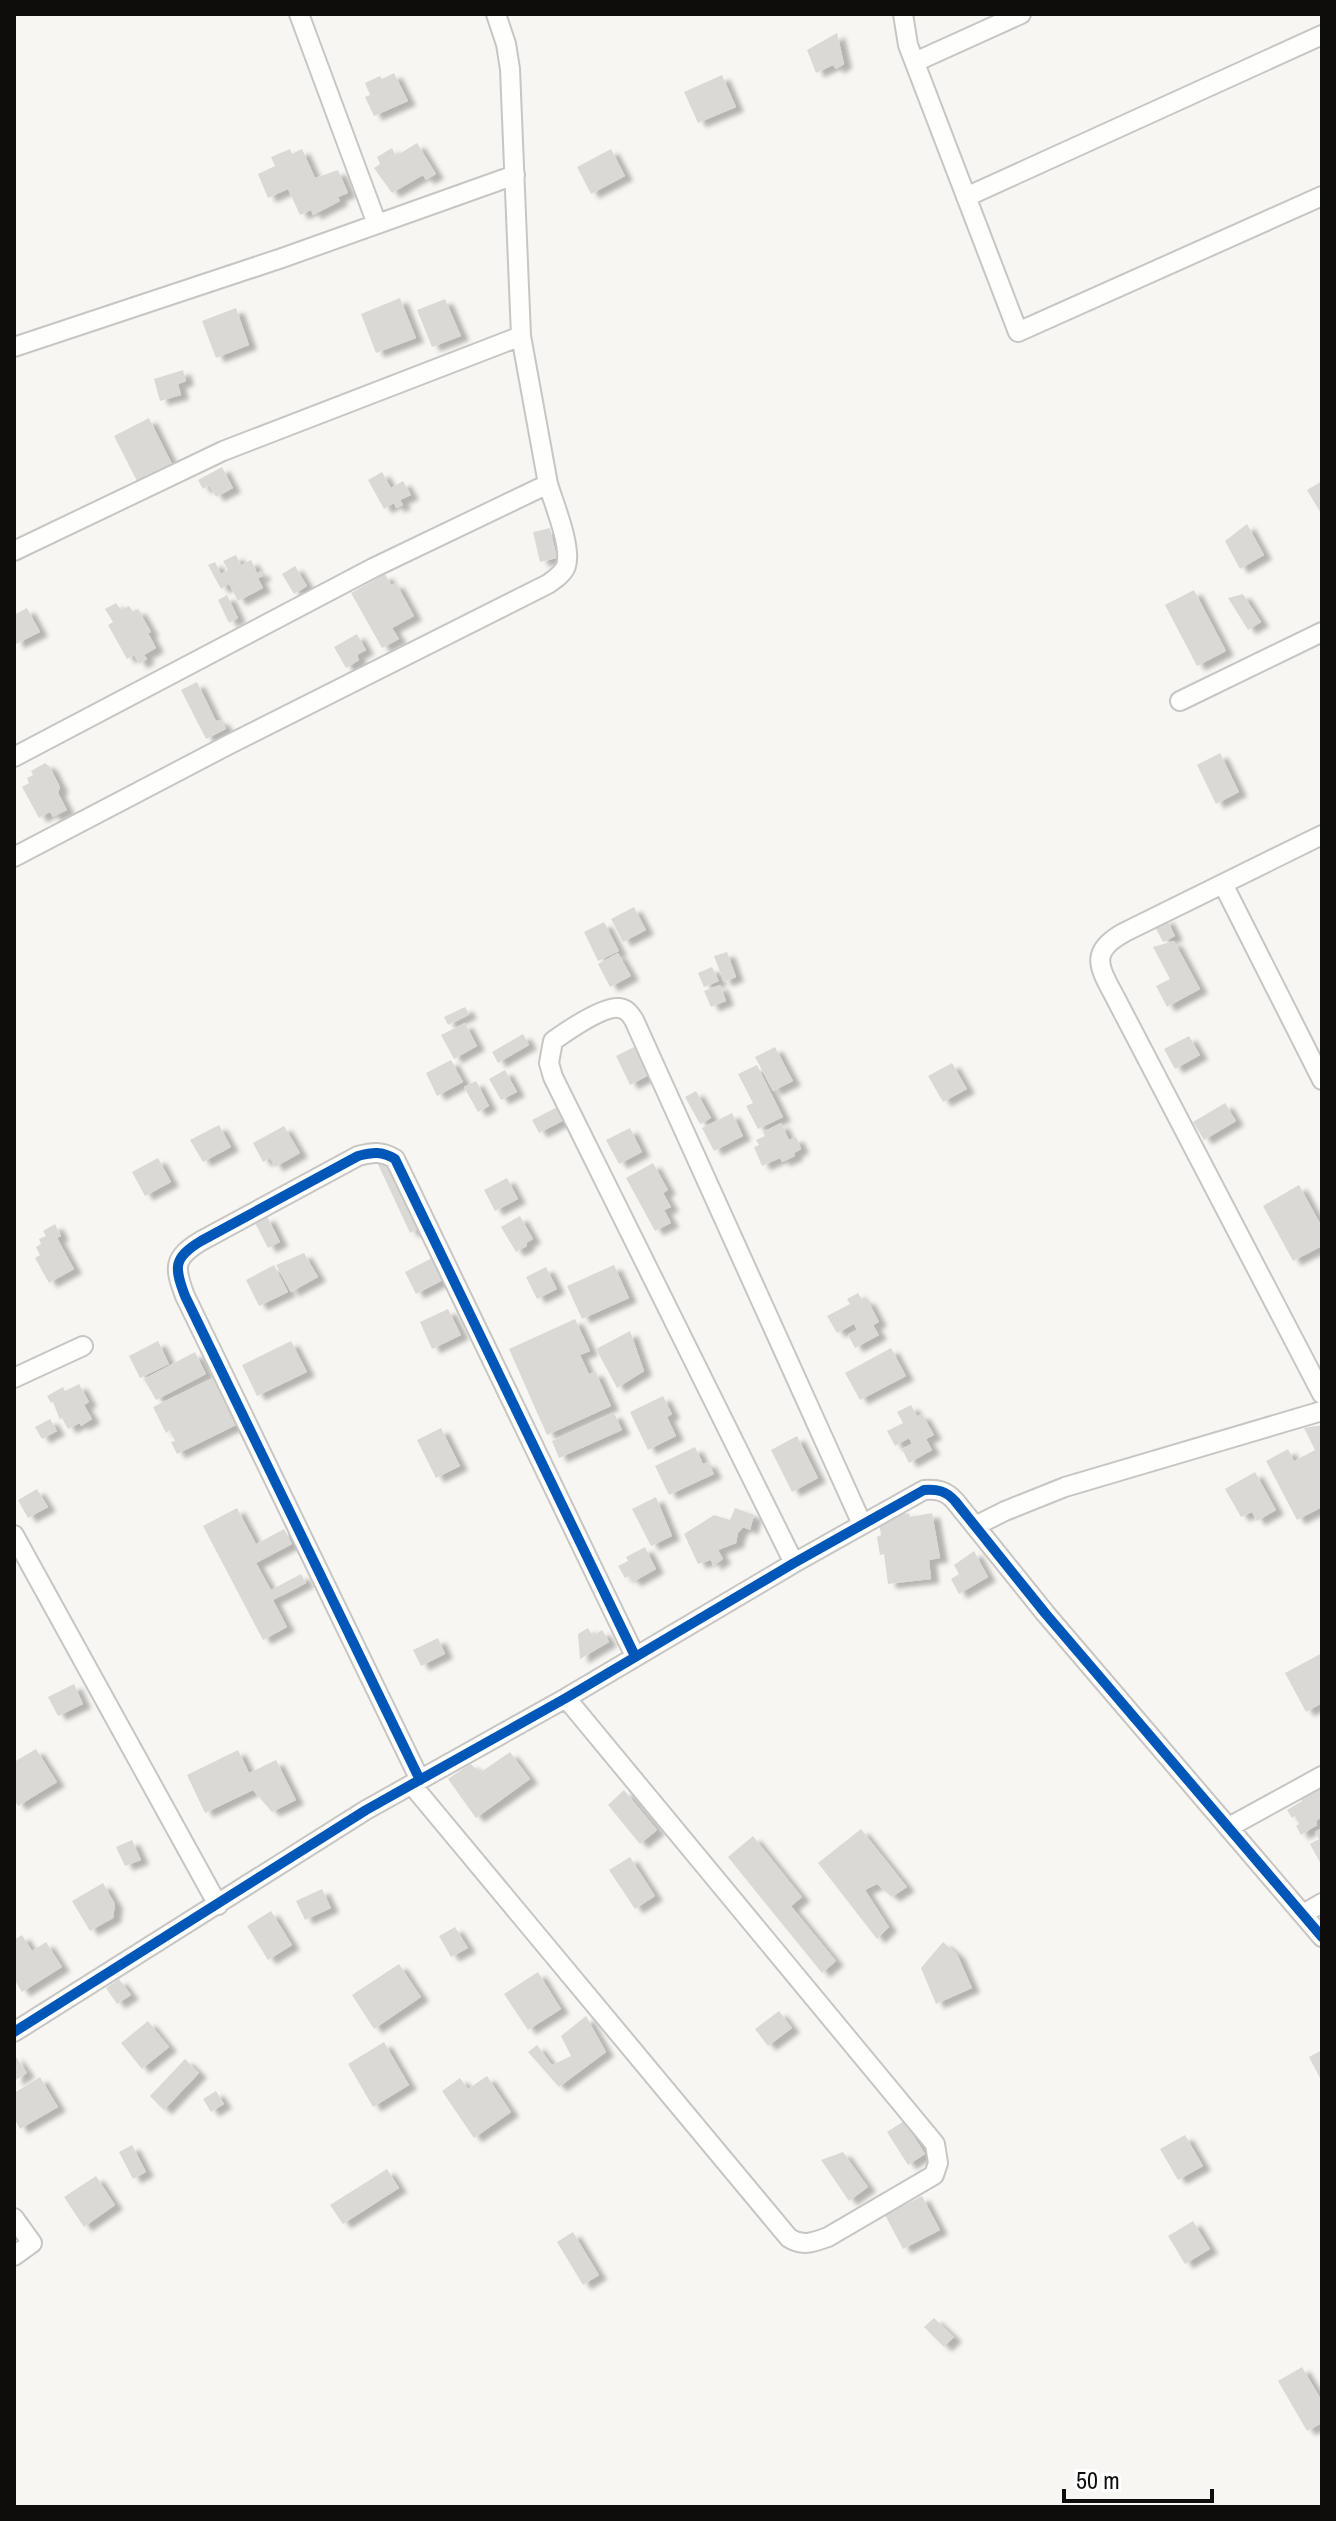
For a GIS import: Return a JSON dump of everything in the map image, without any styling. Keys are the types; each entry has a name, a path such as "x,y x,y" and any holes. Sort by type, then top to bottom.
{"street":[{"path":"299,14 377,224"},
{"path":"14,857 561,575 567,553 548,484 521,336 510,69 496,14"},
{"path":"903,14 908,45 1018,332 1322,196"},
{"path":"915,62 1021,14"},
{"path":"966,197 1322,35"},
{"path":"14,347 515,175"},
{"path":"14,551 223,451 521,336"},
{"path":"14,757 373,568 548,484"},
{"path":"1180,701 1322,632"},
{"path":"1322,835 1109,940 1102,949 1100,968 1322,1394"},
{"path":"1223,884 1322,1080"},
{"path":"794,1563 553,1077 549,1063 553,1041 609,1009 627,1011 634,1020 862,1524"},
{"path":"566,1698 935,2144 938,2163 934,2175 828,2237 810,2244 789,2238 416,1782 185,1296 177,1275 179,1259 201,1241 358,1156 372,1152 384,1153 395,1159 635,1656"},
{"path":"14,1378 83,1346"},
{"path":"975,1526 1065,1487 1322,1411"},
{"path":"14,2032 366,1810 566,1698 862,1524 924,1490 936,1489 948,1493 1045,1613 1322,1937"},
{"path":"14,1535 218,1905"},
{"path":"1229,1827 1322,1776"},
{"path":"1303,1914 1322,1903"},
{"path":"14,2218 32,2243 14,2256"}],"building":[{"path":"837,33 844,64 836,69 833,65 816,73 807,50"},
{"path":"394,73 408,101 374,116 365,97 370,95 365,83"},
{"path":"722,75 736,107 698,123 684,92"},
{"path":"417,143 436,174 426,180 423,175 392,193 374,168 380,164 377,157 392,148 396,156"},
{"path":"290,149 292,154 302,149 315,178 338,170 348,193 338,197 340,201 313,215 311,210 300,215 288,189 268,198 258,174 275,166 271,157"},
{"path":"611,149 625,176 591,194 577,167"},
{"path":"400,298 416,338 376,353 361,314"},
{"path":"445,299 461,336 432,347 417,310"},
{"path":"236,308 249,345 216,358 202,321"},
{"path":"183,370 186,381 178,384 181,395 160,401 154,379"},
{"path":"149,418 172,464 137,481 114,436"},
{"path":"222,467 233,488 216,497 209,485 203,489 198,480"},
{"path":"382,472 391,488 403,481 411,495 400,500 403,505 396,508 394,503 384,509 368,480"},
{"path":"1322,481 1322,515 1307,490"},
{"path":"1247,524 1264,555 1240,569 1225,541"},
{"path":"550,528 557,558 540,562 533,532"},
{"path":"236,555 241,565 251,560 257,573 261,571 263,576 258,578 263,588 238,601 229,584 221,589 208,565 215,562 221,574 228,570 223,561"},
{"path":"295,566 307,586 294,594 282,574"},
{"path":"385,574 391,585 396,583 414,616 392,628 399,639 382,648 351,593"},
{"path":"1194,590 1226,651 1197,666 1165,605"},
{"path":"1243,594 1261,622 1248,630 1228,598"},
{"path":"227,595 238,618 229,623 218,600"},
{"path":"116,603 121,610 129,606 133,612 138,609 151,632 148,633 156,648 144,655 147,659 139,664 134,655 127,659 108,625 113,622 105,609"},
{"path":"27,608 40,632 16,644 14,615"},
{"path":"357,634 366,650 357,655 359,660 346,668 334,647"},
{"path":"197,682 216,721 221,720 226,729 206,739 181,690"},
{"path":"1220,753 1239,792 1216,804 1197,765"},
{"path":"45,763 60,787 58,793 67,810 53,817 50,812 39,818 22,787 29,783 27,778 33,775 31,771"},
{"path":"634,907 646,930 623,942 611,919"},
{"path":"1166,918 1175,936 1163,942 1154,925"},
{"path":"604,922 619,951 598,961 584,932"},
{"path":"1174,941 1200,989 1167,1007 1156,986 1170,979 1153,947"},
{"path":"727,952 736,977 724,982 714,956"},
{"path":"618,953 631,976 610,987 598,964"},
{"path":"712,967 719,981 704,987 698,973"},
{"path":"720,985 726,1001 711,1007 704,991"},
{"path":"465,1007 469,1014 448,1025 444,1017"},
{"path":"465,1023 477,1046 454,1059 441,1035"},
{"path":"523,1034 529,1045 498,1063 492,1052"},
{"path":"1189,1036 1200,1055 1175,1069 1164,1049"},
{"path":"634,1047 649,1075 630,1085 616,1056"},
{"path":"775,1047 793,1081 773,1091 755,1057"},
{"path":"451,1060 463,1082 437,1096 426,1073"},
{"path":"952,1063 967,1089 943,1102 928,1076"},
{"path":"757,1065 783,1117 758,1129 746,1106 753,1103 738,1074"},
{"path":"505,1070 517,1092 501,1100 489,1079"},
{"path":"476,1081 489,1106 478,1112 464,1087"},
{"path":"696,1091 711,1118 700,1124 685,1097"},
{"path":"1225,1103 1236,1121 1204,1140 1193,1122"},
{"path":"561,1105 568,1118 539,1133 532,1120"},
{"path":"732,1113 743,1136 714,1151 702,1128"},
{"path":"781,1123 789,1140 796,1137 801,1149 782,1162 780,1158 762,1166 754,1147 759,1145 756,1140 765,1136 763,1132"},
{"path":"219,1125 231,1147 203,1162 190,1140"},
{"path":"284,1126 300,1153 275,1167 270,1158 263,1162 253,1143"},
{"path":"630,1128 642,1152 619,1164 606,1140"},
{"path":"386,1155 420,1228 410,1233 376,1160"},
{"path":"158,1158 171,1182 145,1196 132,1172"},
{"path":"653,1163 668,1190 663,1193 671,1207 664,1210 671,1223 655,1231 626,1178"},
{"path":"507,1178 518,1199 495,1211 484,1190"},
{"path":"1299,1185 1322,1227 1322,1246 1293,1261 1263,1206"},
{"path":"267,1216 280,1242 268,1248 255,1223"},
{"path":"520,1216 533,1239 516,1252 501,1227"},
{"path":"55,1224 61,1236 57,1238 74,1269 49,1283 35,1258 40,1255 36,1247 41,1244 39,1239 46,1236 43,1231"},
{"path":"304,1253 318,1277 291,1292 276,1265"},
{"path":"432,1258 443,1280 416,1294 405,1272"},
{"path":"274,1265 288,1292 259,1306 246,1280"},
{"path":"614,1265 629,1298 582,1319 567,1286"},
{"path":"546,1267 557,1289 537,1299 526,1277"},
{"path":"858,1293 863,1301 867,1299 879,1322 873,1325 879,1335 855,1348 848,1335 857,1330 854,1324 837,1333 827,1316 850,1304 847,1299"},
{"path":"448,1309 461,1335 432,1349 420,1322"},
{"path":"575,1319 590,1351 580,1355 589,1374 595,1371 611,1406 547,1435 509,1349"},
{"path":"630,1331 644,1371 617,1388 596,1349"},
{"path":"158,1341 169,1364 140,1378 129,1356"},
{"path":"291,1341 307,1372 257,1396 242,1365"},
{"path":"891,1348 906,1376 860,1400 845,1373"},
{"path":"195,1352 206,1374 156,1400 144,1379"},
{"path":"213,1378 236,1425 177,1454 170,1430 166,1433 153,1407"},
{"path":"79,1384 89,1402 84,1405 92,1419 68,1429 47,1396 63,1387 65,1391"},
{"path":"663,1396 672,1414 667,1417 676,1436 648,1450 630,1412"},
{"path":"911,1405 917,1416 922,1414 934,1435 926,1439 932,1450 909,1463 902,1449 912,1444 909,1438 895,1446 887,1431 903,1423 897,1412"},
{"path":"614,1413 622,1430 559,1458 552,1441"},
{"path":"50,1419 57,1431 42,1439 35,1427"},
{"path":"1322,1425 1322,1507 1297,1520 1266,1461 1288,1449 1294,1461 1315,1450 1304,1428"},
{"path":"441,1428 460,1466 436,1478 417,1440"},
{"path":"797,1436 818,1478 792,1492 771,1450"},
{"path":"695,1447 703,1464 708,1462 714,1474 669,1495 655,1466"},
{"path":"1255,1472 1276,1510 1257,1521 1252,1512 1241,1517 1225,1489"},
{"path":"37,1489 48,1507 28,1518 18,1500"},
{"path":"656,1497 672,1536 651,1546 632,1509"},
{"path":"237,1508 256,1544 284,1529 292,1544 256,1563 271,1590 301,1574 306,1583 273,1600 287,1627 263,1640 203,1526"},
{"path":"735,1508 754,1515 750,1530 743,1527 736,1543 718,1550 723,1559 713,1566 711,1560 698,1564 684,1534 714,1515 730,1520"},
{"path":"909,1513 910,1517 932,1513 940,1558 929,1560 931,1579 888,1584 884,1554 880,1555 877,1537 881,1535 879,1523 891,1521 891,1516"},
{"path":"645,1547 656,1569 633,1582 629,1576 625,1578 618,1566 628,1561 626,1557"},
{"path":"974,1551 988,1577 959,1594 951,1579 959,1574 954,1565"},
{"path":"588,1628 593,1636 602,1630 609,1642 580,1659 578,1634"},
{"path":"438,1638 445,1654 421,1666 413,1650"},
{"path":"1322,1653 1322,1703 1306,1712 1285,1673"},
{"path":"74,1684 83,1704 58,1716 48,1697"},
{"path":"36,1749 57,1782 18,1806 14,1799 14,1762"},
{"path":"238,1750 249,1773 276,1760 296,1800 272,1812 253,1790 205,1813 187,1775"},
{"path":"510,1752 530,1779 476,1818 448,1779 470,1764 481,1772"},
{"path":"1316,1779 1322,1791 1322,1817 1316,1821 1317,1825 1301,1835 1295,1816 1292,1818 1287,1810 1302,1801 1297,1794"},
{"path":"624,1790 657,1830 640,1844 608,1805"},
{"path":"1322,1828 1322,1866 1310,1844 1319,1839 1315,1832"},
{"path":"861,1829 907,1887 892,1897 877,1884 865,1890 889,1927 877,1939 818,1863"},
{"path":"753,1836 802,1897 791,1906 836,1961 822,1973 728,1857"},
{"path":"132,1840 141,1860 125,1866 116,1847"},
{"path":"630,1857 655,1896 635,1909 609,1870"},
{"path":"103,1883 115,1904 113,1918 90,1931 72,1901"},
{"path":"322,1889 331,1908 305,1920 296,1901"},
{"path":"271,1911 292,1945 268,1960 247,1926"},
{"path":"455,1927 468,1948 451,1957 439,1936"},
{"path":"22,1935 32,1951 46,1942 62,1967 22,1992 14,1979 14,1940"},
{"path":"943,1942 957,1954 972,1988 936,2004 921,1968"},
{"path":"399,1964 421,1997 374,2029 352,1995"},
{"path":"538,1972 561,2009 528,2030 504,1994"},
{"path":"119,1979 131,1995 117,2004 106,1988"},
{"path":"779,2011 792,2028 768,2046 755,2029"},
{"path":"586,2016 606,2052 559,2087 528,2052 537,2045 552,2065 571,2056 561,2036"},
{"path":"148,2021 169,2047 142,2069 121,2043"},
{"path":"384,2042 409,2085 373,2107 348,2064"},
{"path":"1322,2050 1322,2082 1309,2057"},
{"path":"14,2054 27,2073 14,2081"},
{"path":"185,2059 199,2073 164,2110 150,2096"},
{"path":"487,2076 511,2112 474,2138 442,2091 460,2078 468,2089"},
{"path":"40,2077 58,2107 20,2129 14,2118 14,2093"},
{"path":"216,2091 224,2104 211,2112 203,2099"},
{"path":"904,2121 925,2154 908,2165 887,2132"},
{"path":"1185,2135 1203,2166 1178,2180 1160,2149"},
{"path":"132,2145 146,2172 133,2179 119,2152"},
{"path":"843,2152 868,2187 849,2201 821,2160"},
{"path":"387,2169 399,2188 343,2224 330,2205"},
{"path":"96,2176 115,2205 84,2227 64,2197"},
{"path":"922,2196 940,2230 903,2249 885,2215"},
{"path":"1193,2221 1210,2249 1185,2264 1168,2236"},
{"path":"573,2232 599,2275 583,2285 557,2242"},
{"path":"934,2318 954,2337 944,2347 924,2327"},
{"path":"1302,2367 1322,2401 1322,2423 1307,2431 1278,2381"}],"cycle path":[{"path":"420,1780 185,1296 178,1264 185,1253 201,1241 358,1156 377,1153 395,1159 635,1656"},
{"path":"14,2032 366,1810 924,1490 941,1491 955,1501 1045,1613 1322,1937"}]}
